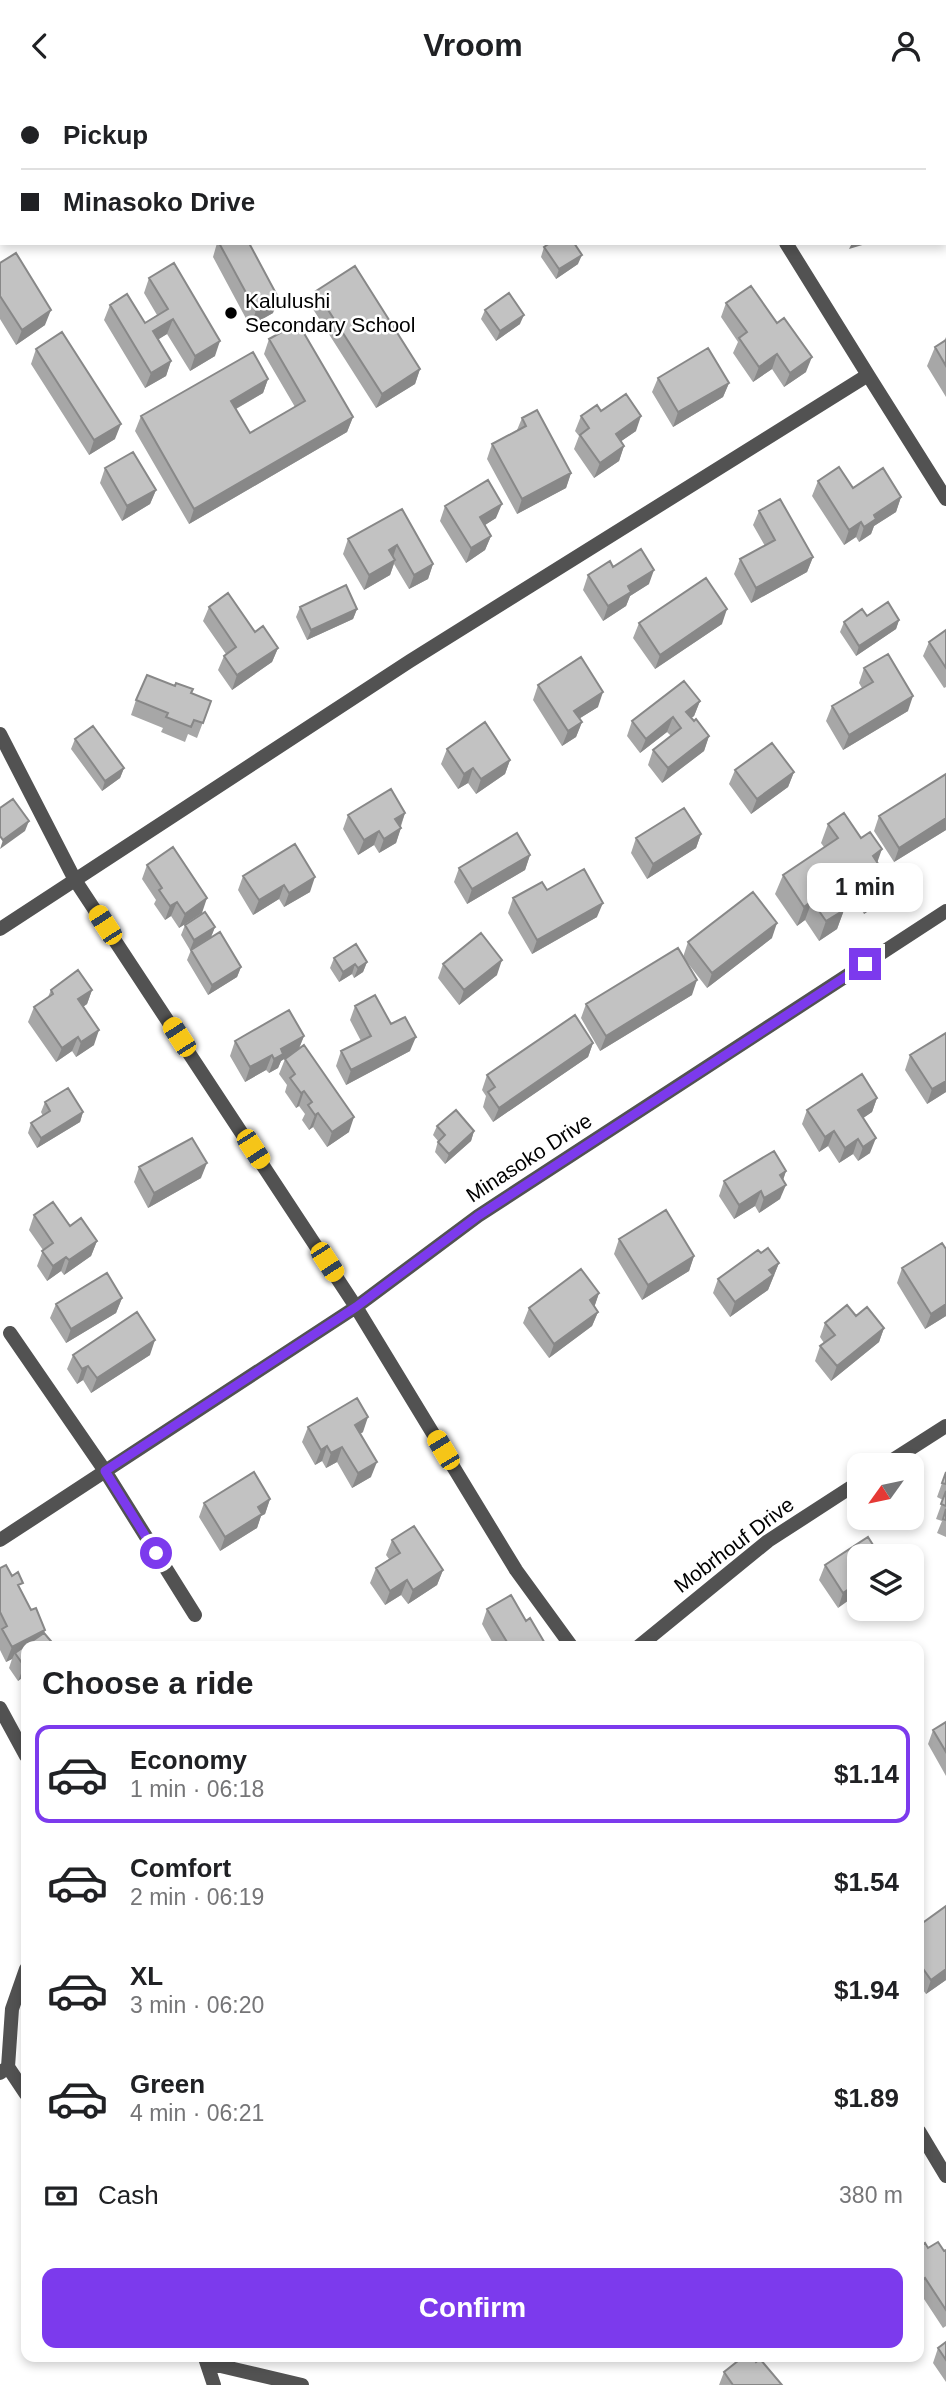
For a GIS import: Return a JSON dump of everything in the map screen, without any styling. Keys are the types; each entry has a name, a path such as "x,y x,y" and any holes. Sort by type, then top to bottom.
{"street":[{"path":"787,245 946,499"},
{"path":"0,929 410,661 868,375"},
{"path":"0,734 75,880 356,1307 516,1570 568,1641"},
{"name":"Minasoko Drive","path":"0,1540 356,1307 478,1216 946,911"},
{"path":"10,1333 105,1471 195,1615"},
{"path":"904,1453 946,1426"},
{"name":"Mobrhouf Drive","path":"645,1641 768,1541 847,1490"},
{"path":"0,1708 21,1747"},
{"path":"21,1983 12,2009 4,2070 21,2089"},
{"path":"924,2139 946,2175"},
{"path":"207,2362 215,2385"},
{"path":"214,2362 302,2385"}],"building":[{"path":"220,245 250,245 279,299 256,311"},
{"path":"575,245 582,255 559,269 544,247"},
{"path":"16,253 51,310 22,330 0,296 0,263"},
{"path":"174,263 220,341 195,356 173,319 153,331 171,361 151,373 110,305 127,294 145,323 168,309 149,278"},
{"path":"355,266 420,369 382,394 316,291"},
{"path":"751,286 777,323 784,318 812,357 790,373 777,354 759,367 739,338 747,332 726,303"},
{"path":"509,293 524,315 500,331 485,310"},
{"path":"298,323 353,417 194,509 141,416 253,352 268,379 231,401 250,433 305,401 269,339"},
{"path":"62,332 121,424 94,440 36,349"},
{"path":"946,340 946,366 935,347"},
{"path":"708,348 729,383 678,412 658,378"},
{"path":"626,394 641,416 616,434 624,446 600,463 580,435 589,428 581,416 597,405 601,411"},
{"path":"537,410 571,473 522,499 492,444 526,426 522,418"},
{"path":"133,452 156,490 127,506 105,468"},
{"path":"839,467 853,488 883,468 901,497 874,515 876,519 864,527 861,522 849,530 818,481"},
{"path":"488,480 502,504 480,517 491,536 471,548 445,506"},
{"path":"780,499 813,557 756,588 740,559 775,540 759,511"},
{"path":"402,509 433,564 414,575 397,545 389,550 395,560 369,575 348,539"},
{"path":"641,549 654,570 628,586 631,592 608,606 588,575 610,561 613,567"},
{"path":"706,578 727,609 660,655 639,623"},
{"path":"346,585 357,609 311,630 300,607"},
{"path":"228,593 255,632 263,626 278,648 237,675 224,656 236,647 209,607"},
{"path":"888,602 899,620 859,646 844,622 862,609 867,616"},
{"path":"946,630 946,668 929,642"},
{"path":"888,654 913,696 849,735 832,706 873,682 864,668"},
{"path":"581,657 603,692 574,711 582,722 568,731 538,685"},
{"path":"147,675 175,686 176,683 193,689 191,693 211,701 203,723 194,720 191,727 166,717 168,713 136,700"},
{"path":"684,681 700,701 686,712 694,721 696,719 709,736 668,768 653,750 681,728 673,717 646,739 632,721"},
{"path":"485,722 510,760 481,779 473,768 464,774 447,749"},
{"path":"93,726 124,768 105,781 75,739"},
{"path":"772,743 794,772 757,799 735,770"},
{"path":"946,774 946,818 899,848 879,816"},
{"path":"391,789 405,813 395,819 401,828 384,839 379,831 364,840 348,815"},
{"path":"13,799 29,821 3,840 0,836 0,808"},
{"path":"684,808 701,834 653,864 636,838"},
{"path":"844,813 861,838 870,832 882,849 873,856 890,882 872,894 856,871 826,892 833,903 837,900 844,910 826,921 812,901 804,907 783,875 838,838 828,824"},
{"path":"517,833 530,855 472,889 459,868"},
{"path":"295,844 315,877 289,893 284,885 259,900 243,876"},
{"path":"173,847 207,898 185,914 177,902 170,906 147,865"},
{"path":"584,869 603,903 537,940 513,898 542,882 547,890"},
{"path":"753,892 777,923 712,973 688,942"},
{"path":"205,912 215,927 194,940 185,925"},
{"path":"220,932 241,967 212,985 191,950"},
{"path":"481,933 502,960 464,990 443,964"},
{"path":"356,944 367,962 358,968 355,964 343,972 334,958"},
{"path":"678,948 697,980 606,1036 586,1004"},
{"path":"78,970 92,990 78,999 99,1030 81,1042 78,1037 62,1048 34,1007 53,994 51,990"},
{"path":"375,995 391,1024 405,1017 416,1037 351,1070 341,1051 371,1036 355,1006"},
{"path":"289,1010 304,1036 281,1049 283,1054 274,1059 272,1055 250,1067 235,1041"},
{"path":"575,1015 593,1043 499,1108 488,1092 495,1087 487,1075"},
{"path":"946,1033 946,1081 932,1089 910,1055"},
{"path":"304,1045 354,1117 332,1132 318,1113 315,1115 308,1105 312,1102 304,1091 301,1093 290,1078 295,1074 285,1059"},
{"path":"862,1074 877,1098 858,1110 876,1138 863,1147 858,1139 845,1148 834,1131 825,1137 807,1110"},
{"path":"68,1088 83,1112 41,1138 31,1123 50,1111 45,1102"},
{"path":"456,1110 474,1131 449,1154 438,1142 445,1135 437,1126"},
{"path":"192,1138 207,1163 154,1193 139,1167"},
{"path":"774,1151 786,1171 780,1175 786,1185 764,1198 761,1191 739,1205 724,1181"},
{"path":"53,1202 70,1226 81,1218 97,1241 69,1260 66,1257 53,1266 42,1251 53,1243 34,1215"},
{"path":"666,1210 694,1256 648,1285 619,1239"},
{"path":"942,1243 946,1249 946,1304 931,1314 902,1268"},
{"path":"768,1248 779,1263 769,1270 773,1275 735,1302 718,1279 758,1250 761,1253"},
{"path":"581,1269 599,1293 590,1300 598,1312 554,1344 529,1308"},
{"path":"107,1273 122,1298 71,1329 56,1304"},
{"path":"847,1305 856,1316 867,1307 884,1328 837,1366 820,1346 835,1335 825,1323"},
{"path":"137,1312 155,1340 97,1378 88,1366 82,1369 73,1355"},
{"path":"357,1398 368,1417 355,1425 377,1462 358,1473 342,1447 331,1453 327,1446 321,1450 308,1427"},
{"path":"254,1472 270,1499 258,1507 262,1514 225,1537 204,1503"},
{"path":"946,1491 946,1506 941,1504"},
{"path":"414,1526 443,1570 413,1590 407,1580 390,1591 376,1568 400,1553 392,1540"},
{"path":"868,1537 872,1544 857,1544"},
{"path":"847,1551 847,1590 843,1593 825,1565"},
{"path":"6,1565 12,1576 18,1572 23,1583 18,1585 31,1610 36,1608 45,1630 12,1647 2,1629 7,1626 0,1612 0,1568"},
{"path":"511,1595 526,1621 530,1618 544,1641 506,1641 487,1609"},
{"path":"44,1633 51,1641 32,1641"},
{"path":"21,1649 21,1662 15,1653"},
{"path":"946,1722 946,1752 933,1730"},
{"path":"946,1906 946,1969 931,1980 924,1970 924,1922"},
{"path":"938,2242 944,2251 946,2250 946,2310 924,2279 924,2244 928,2248"},
{"path":"946,2342 946,2360 938,2348"},
{"path":"737,2362 763,2362 782,2385 733,2385 724,2372"}],"place":[{"name":"Kalulushi Secondary School","path":"231,313"}],"route":[{"path":"156,1553 105,1471 356,1307 478,1216 865,964"}]}
